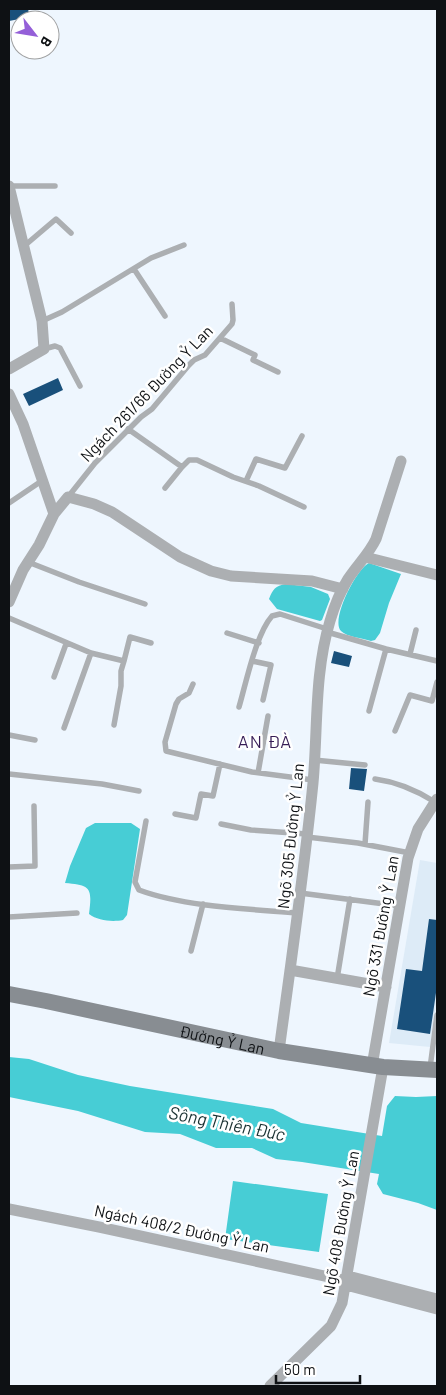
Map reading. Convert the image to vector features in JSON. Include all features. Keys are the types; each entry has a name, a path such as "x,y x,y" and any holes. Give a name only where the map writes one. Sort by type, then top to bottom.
{"main road":[{"name":"Đường Ỷ Lan","path":"9,994 278,1051 377,1066 433,1070"}],"street":[{"path":"9,186 42,322 44,349 9,369"},
{"path":"9,394 23,424 54,514"},
{"name":"Ngõ 305 Đường Ỷ Lan","path":"278,1051 307,836 313,780 318,684 327,631 334,608 343,590 376,539 401,461"},
{"path":"9,602 54,514 68,497 94,504 112,512 180,557 211,571 231,576 312,581 343,590"},
{"path":"365,557 437,575"},
{"name":"Ngõ 331 Đường Ỷ Lan","path":"377,1066 386,987 410,853 418,829 436,800"},
{"path":"290,970 386,987"},
{"name":"Ngõ 408 Đường Ỷ Lan","path":"270,1386 331,1326 339,1312 347,1281 376,1110 377,1066"},
{"name":"Ngách 408/2 Đường Ỷ Lan","path":"9,1209 347,1281"},
{"path":"347,1281 437,1299"},
{"path":"347,1281 437,1309"}],"lane":[{"path":"9,186 56,186"},
{"path":"23,247 56,219 71,233"},
{"path":"42,322 62,312 151,258 184,245"},
{"path":"134,268 165,316"},
{"name":"Ngách 261/66 Đường Ỷ Lan","path":"68,497 95,463 128,429 152,409 189,365 194,360 205,355 232,324 232,304"},
{"path":"220,338 255,355 253,360 278,372"},
{"path":"44,349 56,346 60,348 80,386"},
{"path":"128,429 182,467"},
{"path":"246,481 256,459 285,468 302,436"},
{"path":"165,488 189,460 197,460 304,507"},
{"path":"9,503 42,480"},
{"path":"28,562 79,582 145,604"},
{"path":"239,707 259,642 268,620 276,614 386,649 437,660"},
{"path":"9,618 66,644 91,653 124,661"},
{"path":"410,654 416,630"},
{"path":"227,633 259,642"},
{"path":"114,725 121,686 121,671 130,637 151,643"},
{"path":"54,677 66,644"},
{"path":"369,711 386,649"},
{"path":"64,728 91,653"},
{"path":"252,661 271,665 263,700"},
{"path":"395,732 410,695 432,701 437,682"},
{"path":"193,684 189,693 179,699 176,704 164,747 166,751 258,773 313,780"},
{"path":"258,773 268,716"},
{"path":"9,735 34,740"},
{"path":"314,760 365,765"},
{"path":"176,814 196,818 201,794 213,796 220,764"},
{"path":"9,774 102,784 139,791"},
{"path":"375,779 386,780 408,787 436,800"},
{"path":"365,844 368,802"},
{"path":"9,867 36,866 34,806"},
{"path":"146,821 135,882 139,890 203,904 298,913"},
{"path":"221,824 251,830 365,844 410,853"},
{"path":"300,892 400,906"},
{"path":"337,979 350,899"},
{"path":"191,951 203,904"},
{"path":"9,917 77,913"},
{"path":"433,1070 437,1015"}],"shaded area":[{"path":"420,860 437,863 437,997 430,1047 389,1043"}],"water":[{"path":"369,563 401,574 389,603 380,633 375,640 371,641 347,635 341,631 339,625 339,616 346,595 358,574"},
{"path":"286,584 311,587 328,594 330,599 322,620 277,609 269,599 275,588"},
{"path":"95,823 131,823 140,829 127,915 123,920 106,920 89,914 90,894 88,890 81,885 65,883 86,828"},
{"name":"Sông Thiên Đức","path":"9,1057 29,1059 78,1075 130,1086 273,1109 301,1123 382,1136 387,1106 395,1096 437,1096 437,1210 383,1194 377,1184 379,1174 276,1159 252,1148 216,1148 180,1134 145,1132 78,1111 9,1097"},
{"path":"233,1181 328,1194 319,1252 225,1239"}],"building":[{"path":"9,9 28,9 10,10 9,21"},
{"path":"58,378 63,390 29,406 23,394"},
{"path":"334,651 352,656 349,667 331,663"},
{"path":"351,768 367,769 364,791 349,789"},
{"path":"429,919 437,920 437,986 430,1034 397,1029 406,969 422,971"}],"district":[{"name":"AN ĐÀ","path":"265,741"}]}
